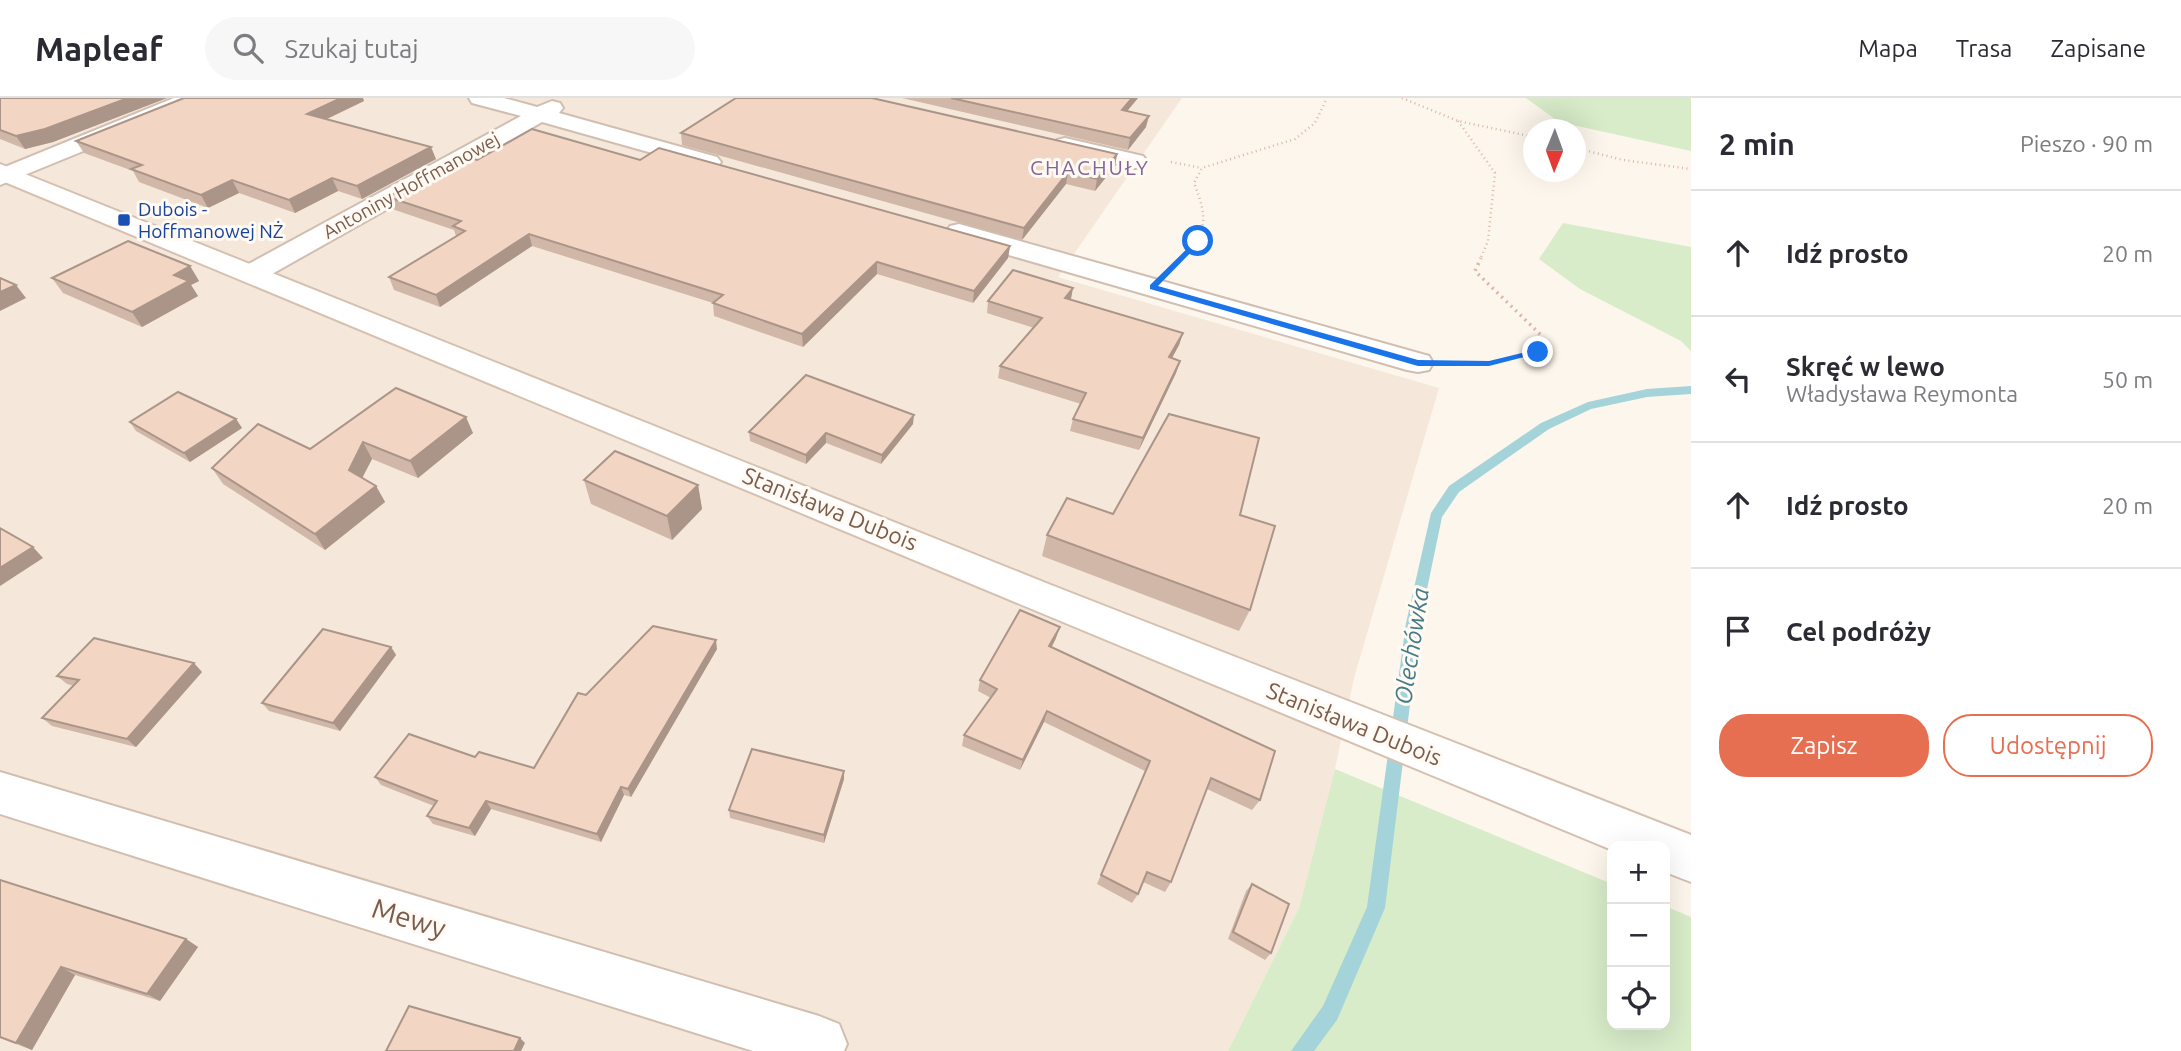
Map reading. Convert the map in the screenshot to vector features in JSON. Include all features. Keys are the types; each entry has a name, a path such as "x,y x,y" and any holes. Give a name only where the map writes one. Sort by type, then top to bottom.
{"street":[{"path":"3,175 193,98"},
{"path":"480,98 731,168"},
{"name":"Antoniny Hoffmanowej","path":"253,273 569,98"},
{"path":"1044,140 1135,161"},
{"name":"Stanisława Dubois","path":"3,175 253,273 1344,721 1647,841"},
{"path":"930,224 1418,363"},
{"name":"Mewy","path":"0,793 819,1044"},
{"path":"1670,850 1691,859"}],"path":[{"path":"1153,287 1198,241 1206,221 1194,183 1202,168 1267,150 1291,140 1314,126 1327,98"},
{"path":"1402,98 1458,121 1523,135"},
{"path":"1409,98 1414,102"},
{"path":"1418,363 1489,363 1538,352 1543,337 1475,271 1488,241 1495,173 1458,121"},
{"path":"1586,151 1623,160 1691,169"}],"shaded area":[{"path":"0,98 1182,98 1058,277 1439,388 1354,678 1335,769 1299,908 1228,1051 0,1051"}],"green space":[{"path":"1526,98 1691,98 1691,151 1586,128 1586,119 1555,119"},
{"path":"1563,223 1691,247 1691,351 1681,341 1580,289 1539,259"},
{"path":"1335,769 1607,882 1607,1030 1670,1030 1670,908 1691,917 1691,1051 1228,1051 1299,908"}],"building":[{"path":"0,98 128,98 45,129 16,136 0,130"},
{"path":"184,98 341,98 307,114 431,147 357,186 332,178 289,200 232,180 201,195 131,169 142,165 76,141"},
{"path":"736,98 872,98 1117,154 1097,179 1068,172 1024,228 681,133"},
{"path":"951,98 1132,98 1122,110 1149,116 1130,138"},
{"path":"532,129 640,160 659,148 1010,246 974,291 877,262 802,334 713,303 723,295 529,234 436,295 389,277 465,231 453,226 461,221 388,197 463,156 477,160"},
{"path":"128,241 190,266 174,275 189,281 132,312 52,278"},
{"path":"1013,270 1073,288 1065,298 1183,333 1169,357 1180,361 1143,438 1073,419 1086,393 1000,366 1042,318 988,301"},
{"path":"0,278 16,285 0,292"},
{"path":"806,375 914,415 882,455 826,433 806,455 749,432"},
{"path":"396,388 466,417 410,461 363,442 349,470 376,486 315,534 212,468 258,424 310,449"},
{"path":"178,392 236,419 184,453 130,422"},
{"path":"1169,414 1259,438 1240,515 1275,526 1250,610 1047,535 1067,498 1113,514"},
{"path":"615,451 698,485 667,516 584,480"},
{"path":"0,528 33,547 0,568"},
{"path":"1020,610 1060,627 1049,646 1275,751 1260,800 1211,778 1171,882 1147,872 1138,894 1101,875 1150,761 1047,711 1023,760 964,735 997,689 980,680"},
{"path":"653,626 716,640 628,789 621,787 597,834 486,801 469,828 427,816 437,801 375,777 409,734 475,757 479,752 534,768 578,693 586,695"},
{"path":"323,629 391,647 333,723 262,703"},
{"path":"94,638 194,663 127,739 42,718 79,680 57,676"},
{"path":"752,749 844,771 824,835 729,810"},
{"path":"0,880 186,939 147,994 61,967 16,1043 0,1037"},
{"path":"1252,884 1289,904 1271,953 1233,932"},
{"path":"409,1006 520,1038 514,1051 386,1051"}],"waterway":[{"name":"Olechówka","path":"1301,1051 1330,1013 1376,908 1413,623 1436,516 1454,489 1545,426 1588,406 1647,393 1691,390"}],"place":[{"name":"Dubois - Hoffmanowej NŻ","path":"124,220"}],"district":[{"name":"CHACHUŁY","path":"1090,168"}],"route":[{"path":"1198,241 1153,287 1418,363 1489,363 1538,352"}]}
